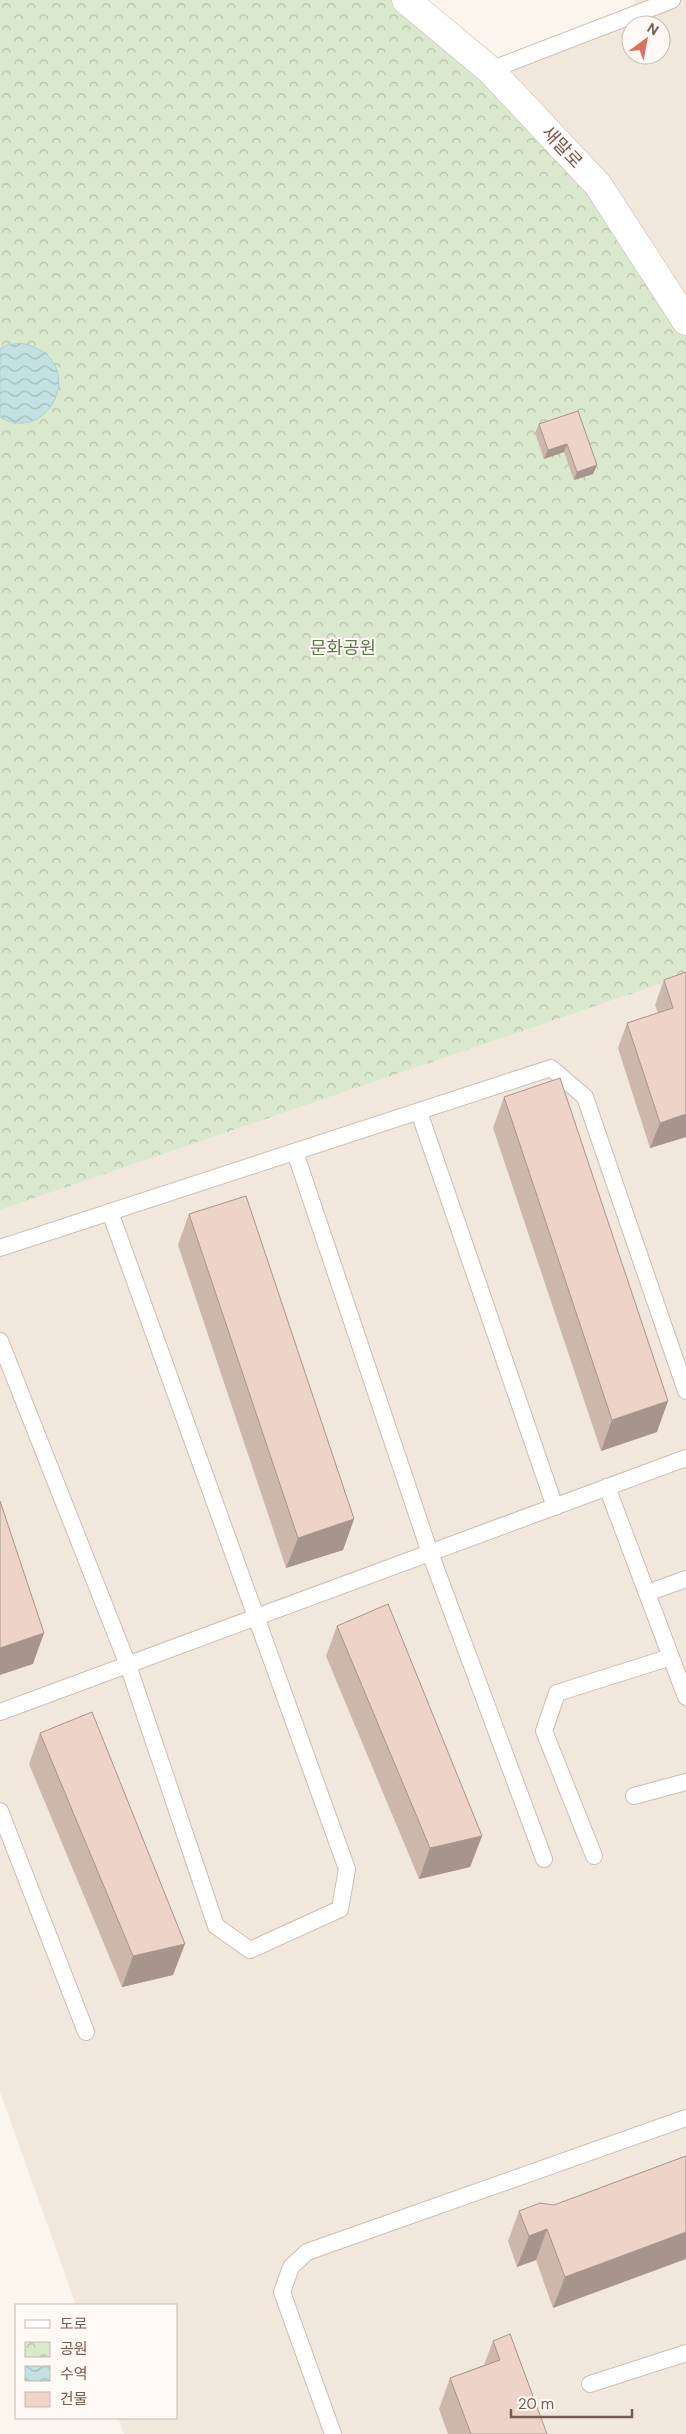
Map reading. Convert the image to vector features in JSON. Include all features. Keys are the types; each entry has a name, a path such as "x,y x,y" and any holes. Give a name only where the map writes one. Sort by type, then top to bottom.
{"street":[{"name":"새말로","path":"406,0 490,70 598,185 686,321"}],"lane":[{"path":"490,70 672,0"},
{"path":"0,1248 551,1068 585,1097 686,1391"},
{"path":"419,1112 555,1507"},
{"path":"296,1152 430,1553 544,1859"},
{"path":"0,1341 128,1665 216,1926 250,1950 340,1909 347,1869 110,1212"},
{"path":"0,1712 686,1458"},
{"path":"607,1487 686,1697"},
{"path":"647,1594 686,1579"},
{"path":"594,1856 544,1731 556,1694 671,1657"},
{"path":"634,1796 686,1782"},
{"path":"0,1811 86,2032"},
{"path":"333,2434 282,2292 291,2267 307,2252 686,2118"},
{"path":"590,2384 686,2353"}],"shaded area":[{"path":"635,0 686,0 686,321 490,70 621,20 621,65 671,65 671,15 629,15"},
{"path":"686,975 686,2434 124,2434 118,2419 178,2419 178,2304 76,2304 0,2092 0,1210"}],"green space":[{"name":"문화공원","path":"0,0 406,0 598,185 686,321 686,975 0,1210"}],"water":[{"path":"21,343 43,352 55,365 59,381 56,397 47,411 34,420 18,423 0,417 0,349 7,345"}],"building":[{"path":"578,411 597,465 577,472 567,444 548,450 539,424"},
{"path":"686,972 686,1114 660,1123 627,1023 673,1008 664,980"},
{"path":"560,1078 668,1401 612,1420 504,1097"},
{"path":"246,1196 354,1519 298,1538 189,1214"},
{"path":"0,1501 44,1633 0,1648"},
{"path":"388,1604 482,1836 430,1848 337,1626"},
{"path":"92,1712 185,1944 133,1956 40,1733"},
{"path":"686,2156 686,2232 565,2277 547,2229 529,2236 519,2211 540,2203 554,2205"},
{"path":"510,2334 547,2434 471,2434 450,2378 500,2360 493,2341"}]}
